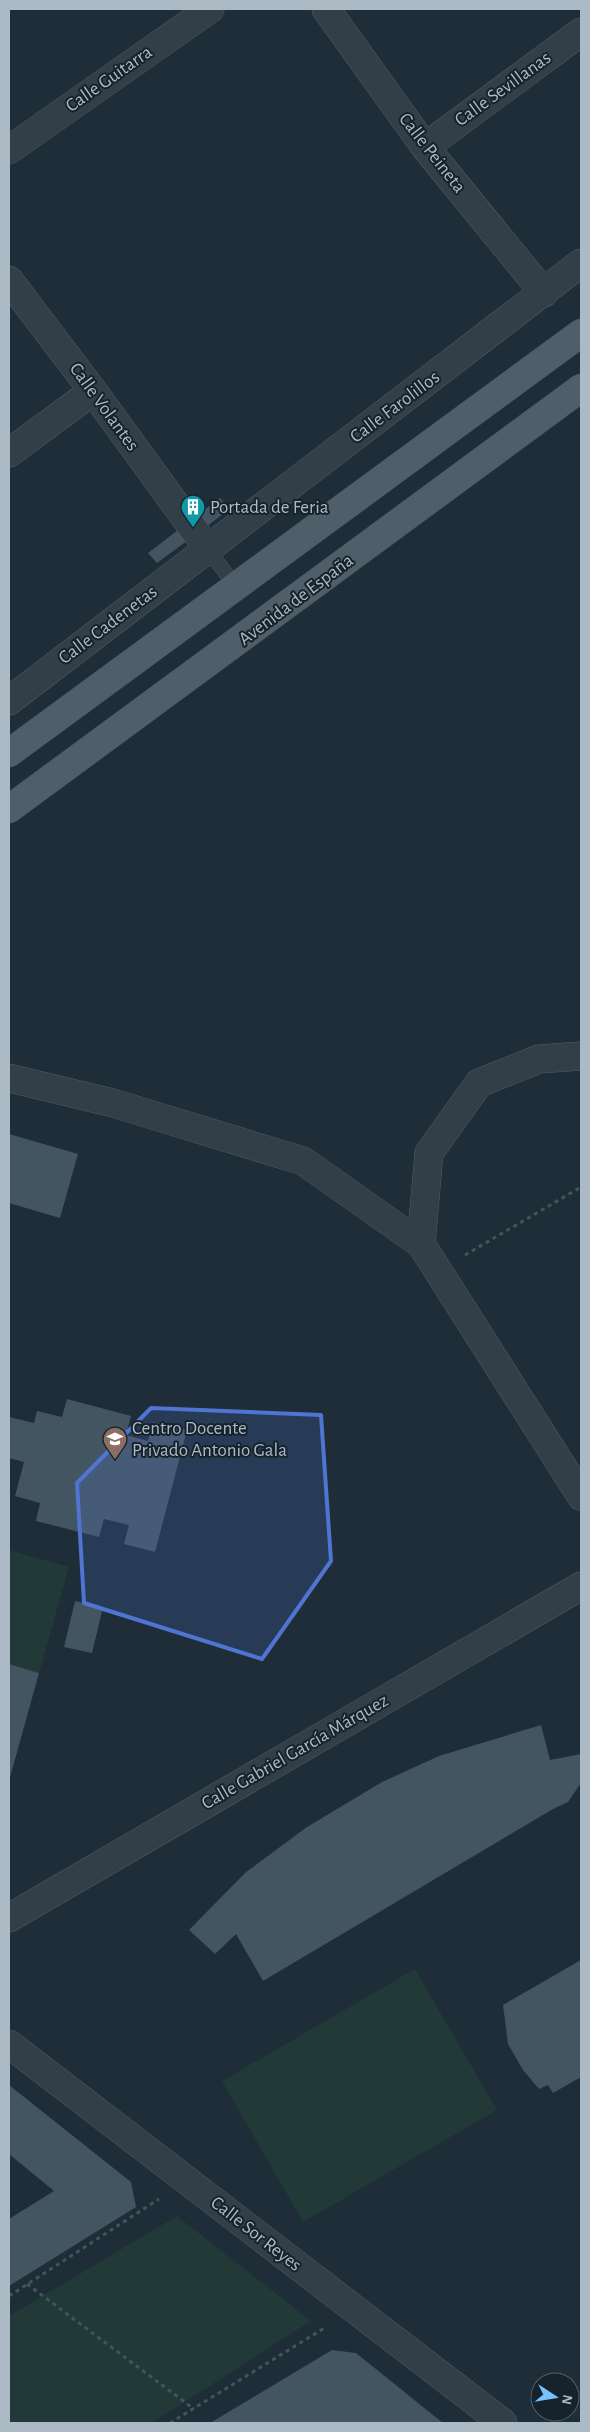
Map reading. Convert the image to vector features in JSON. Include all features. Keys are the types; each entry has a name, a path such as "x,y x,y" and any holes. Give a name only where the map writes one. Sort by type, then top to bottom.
{"main road":[{"path":"9,753 581,333"},
{"name":"Avenida de España","path":"9,810 581,388"}],"street":[{"name":"Calle Guitarra","path":"9,150 210,9"},
{"name":"Calle Peineta","path":"326,9 425,147 544,293"},
{"name":"Calle Sevillanas","path":"425,147 581,32"},
{"name":"Calle Farolillos","path":"202,542 544,293 581,263"},
{"name":"Calle Volantes","path":"9,280 93,391 202,542"},
{"path":"9,453 93,391"},
{"name":"Calle Cadenetas","path":"9,701 202,542"},
{"path":"421,1244 429,1153 479,1083 539,1059 581,1056"},
{"path":"9,1078 112,1103 303,1161 421,1244 581,1496"},
{"name":"Calle Gabriel García Márquez","path":"9,1918 581,1586"},
{"name":"Calle Sor Reyes","path":"9,2044 503,2423"}],"lane":[{"path":"202,542 236,586"}],"path":[{"path":"438,1271 581,1187"},
{"path":"9,2296 187,2181"},
{"path":"28,2284 194,2409"},
{"path":"170,2423 354,2310"}],"highlighted area":[{"path":"151,1408 321,1415 331,1561 262,1659 84,1603 77,1483"}],"green space":[{"path":"9,1550 69,1567 39,1673 9,1664"},
{"path":"415,1969 497,2110 303,2222 222,2081"},
{"path":"177,2216 311,2321 152,2423 9,2423 9,2316"}],"building":[{"name":"Portada de Feria","path":"220,498 230,509 157,563 148,553"},
{"path":"9,1134 78,1154 60,1218 9,1203"},
{"path":"67,1399 131,1416 126,1435 148,1441 153,1422 187,1430 155,1552 124,1544 129,1525 104,1519 99,1537 36,1521 40,1503 15,1496 24,1462 9,1458 9,1417 34,1423 37,1411 62,1417"},
{"path":"75,1601 103,1607 92,1653 64,1647"},
{"path":"9,1664 39,1673 9,1781"},
{"path":"541,1725 550,1760 581,1754 581,1783 568,1802 553,1809 263,1981 236,1934 215,1954 189,1930 245,1873 307,1827 382,1782 439,1756"},
{"path":"581,1960 581,2077 553,2093 548,2085 539,2089 523,2070 508,2044 503,2005"},
{"path":"9,2085 131,2182 136,2207 9,2286 9,2219 54,2191 9,2154"},
{"path":"332,2350 356,2353 443,2423 210,2423"}],"place":[{"name":"Portada de Feria","path":"193,528"},
{"name":"Centro Docente Privado Antonio Gala","path":"115,1460"}]}
